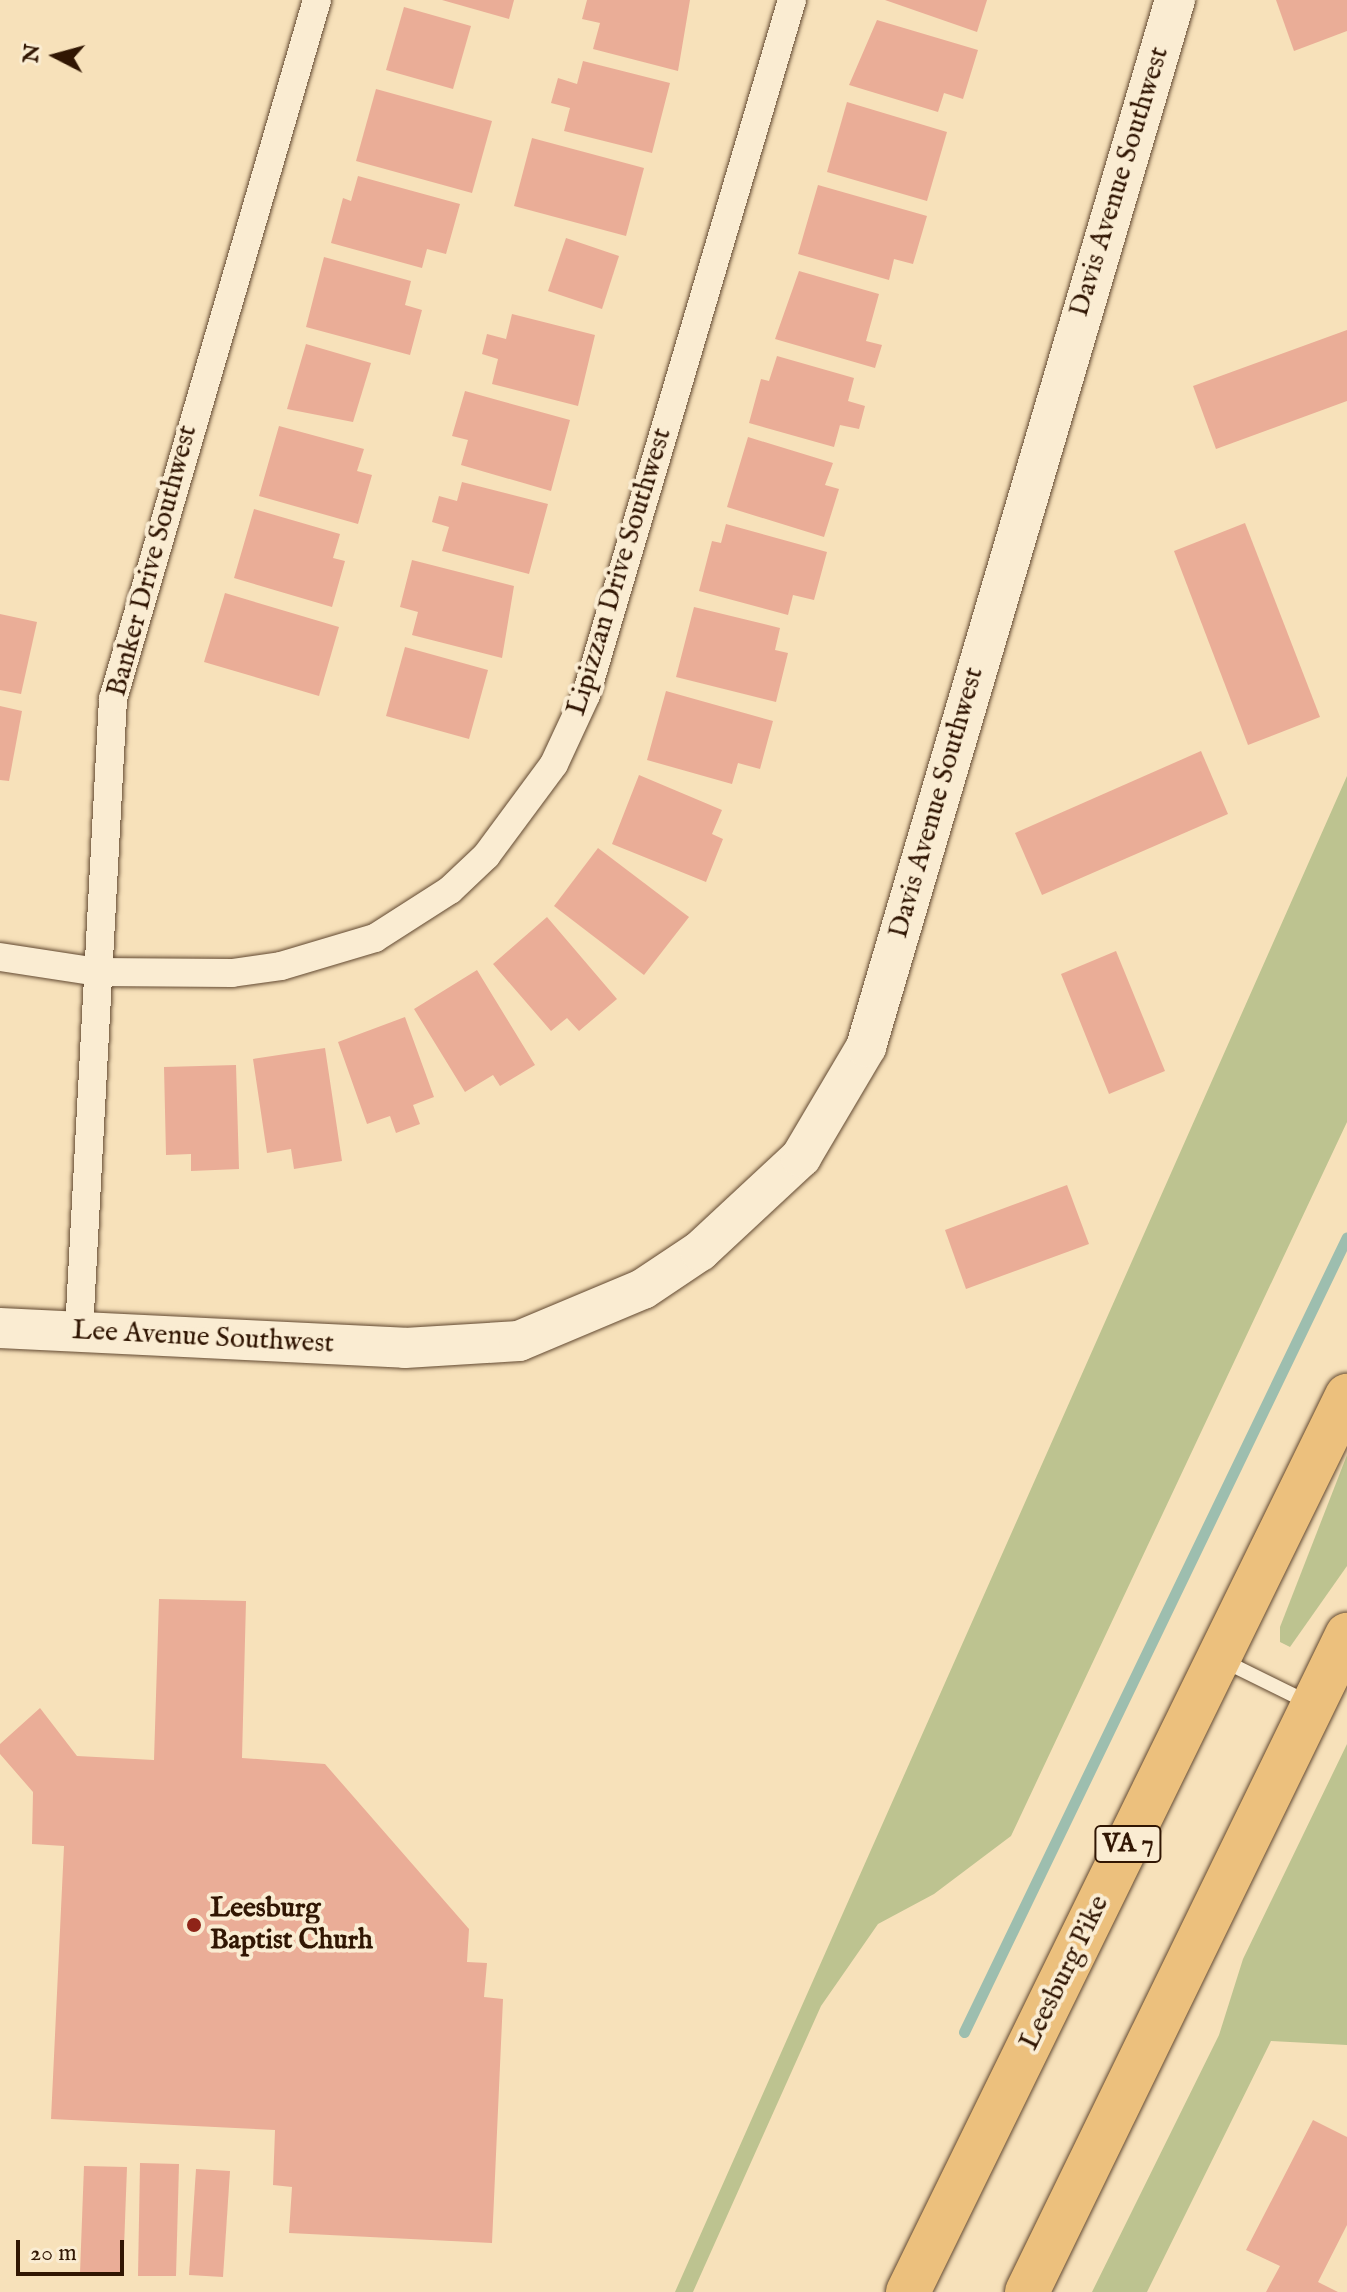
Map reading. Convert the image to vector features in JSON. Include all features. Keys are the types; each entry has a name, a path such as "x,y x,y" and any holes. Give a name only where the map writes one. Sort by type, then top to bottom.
{"highway":[{"name":"Leesburg Pike","path":"908,2292 1347,1396"},
{"path":"1027,2292 1347,1635"}],"street":[{"name":"Banker Drive Southwest","path":"79,1331 113,699 124,645 317,0"},
{"name":"Lipizzan Drive Southwest","path":"0,957 98,972 232,973 375,938 450,890 554,764 586,695 792,0"},
{"name":"Davis Avenue Southwest","path":"405,1348 519,1341 643,1289 761,1201 835,1106 866,1047 1175,0"},
{"name":"Lee Avenue Southwest","path":"0,1328 405,1348"}],"lane":[{"path":"1219,1658 1313,1705"}],"green space":[{"path":"1347,776 1347,1122 1011,1836 934,1894 878,1924 821,2006 693,2292 675,2292"},
{"path":"1347,1455 1347,1566 1290,1647 1280,1642 1280,1627"},
{"path":"1347,1744 1347,2045 1271,2041 1147,2292 1092,2292 1219,2035 1243,1959"}],"building":[{"path":"442,0 514,0 509,19"},
{"path":"587,0 690,0 678,71 593,49 600,23 582,19"},
{"path":"885,0 987,0 977,32"},
{"path":"1276,0 1347,0 1347,31 1294,51"},
{"path":"404,7 471,26 453,89 386,70"},
{"path":"877,20 978,50 963,99 944,93 938,112 849,85"},
{"path":"583,61 670,83 652,153 564,131 570,108 551,103 558,78 577,84"},
{"path":"376,89 492,121 472,193 356,161"},
{"path":"847,102 947,132 927,201 827,172"},
{"path":"532,138 644,168 626,236 514,206"},
{"path":"358,176 460,204 446,254 427,249 422,268 331,243 343,198 351,201"},
{"path":"818,185 927,216 913,264 894,259 889,280 798,254"},
{"path":"566,238 619,256 602,309 548,291"},
{"path":"324,257 411,281 405,305 422,310 410,355 306,327"},
{"path":"799,271 879,294 866,341 882,345 875,368 775,339"},
{"path":"512,314 595,335 578,406 492,384 498,359 482,354 487,334 506,339"},
{"path":"1347,330 1347,401 1216,449 1193,386"},
{"path":"306,344 371,363 353,422 287,409"},
{"path":"777,356 854,378 848,401 865,406 859,429 840,425 834,447 749,423 761,379 769,381"},
{"path":"465,391 570,420 551,491 461,465 468,440 452,436"},
{"path":"279,426 364,449 357,471 372,475 358,524 259,496"},
{"path":"748,437 833,463 825,485 839,489 824,537 727,507"},
{"path":"462,482 548,504 529,574 442,551 449,527 432,522 439,496 457,501"},
{"path":"254,509 340,534 333,558 345,561 332,607 234,578"},
{"path":"1245,523 1320,717 1248,745 1174,551"},
{"path":"726,524 827,552 814,600 793,595 788,615 699,591 712,541 721,543"},
{"path":"412,560 514,586 502,658 412,635 418,612 400,607"},
{"path":"225,593 339,627 319,696 204,662"},
{"path":"694,607 780,628 775,650 788,653 776,702 676,677"},
{"path":"0,614 37,622 21,694 0,690"},
{"path":"405,647 488,670 469,739 386,716"},
{"path":"666,691 773,721 760,769 738,763 732,784 647,760"},
{"path":"0,706 22,711 9,781 0,780"},
{"path":"1201,751 1228,814 1042,895 1015,833"},
{"path":"639,775 722,810 712,834 723,839 706,882 612,844"},
{"path":"598,848 689,917 644,975 554,906"},
{"path":"547,917 617,999 579,1031 567,1018 551,1031 493,964"},
{"path":"1116,951 1165,1071 1109,1094 1061,974"},
{"path":"477,970 535,1065 500,1086 493,1075 465,1092 414,1009"},
{"path":"405,1017 434,1097 413,1105 420,1124 396,1133 390,1116 367,1124 338,1042"},
{"path":"325,1048 342,1161 294,1169 291,1149 267,1153 253,1059"},
{"path":"236,1065 239,1169 191,1171 191,1154 166,1155 164,1067"},
{"path":"1067,1185 1089,1244 966,1289 945,1230"},
{"path":"159,1599 246,1601 242,1758 325,1764 469,1929 467,1962 487,1963 484,1997 503,1999 492,2243 289,2233 292,2187 273,2185 275,2130 51,2119 64,1846 32,1844 33,1792 0,1754 0,1744 40,1708 77,1756 154,1760"},
{"path":"1313,2120 1347,2137 1347,2225 1318,2282 1338,2292 1266,2292 1280,2266 1246,2250"},
{"path":"140,2163 179,2164 176,2276 138,2276"},
{"path":"84,2166 127,2167 123,2274 80,2273"},
{"path":"196,2169 230,2171 223,2277 189,2275"}],"waterway":[{"path":"964,2032 1347,1237"}],"place":[{"name":"Leesburg Baptist Churh","path":"194,1925"}]}
